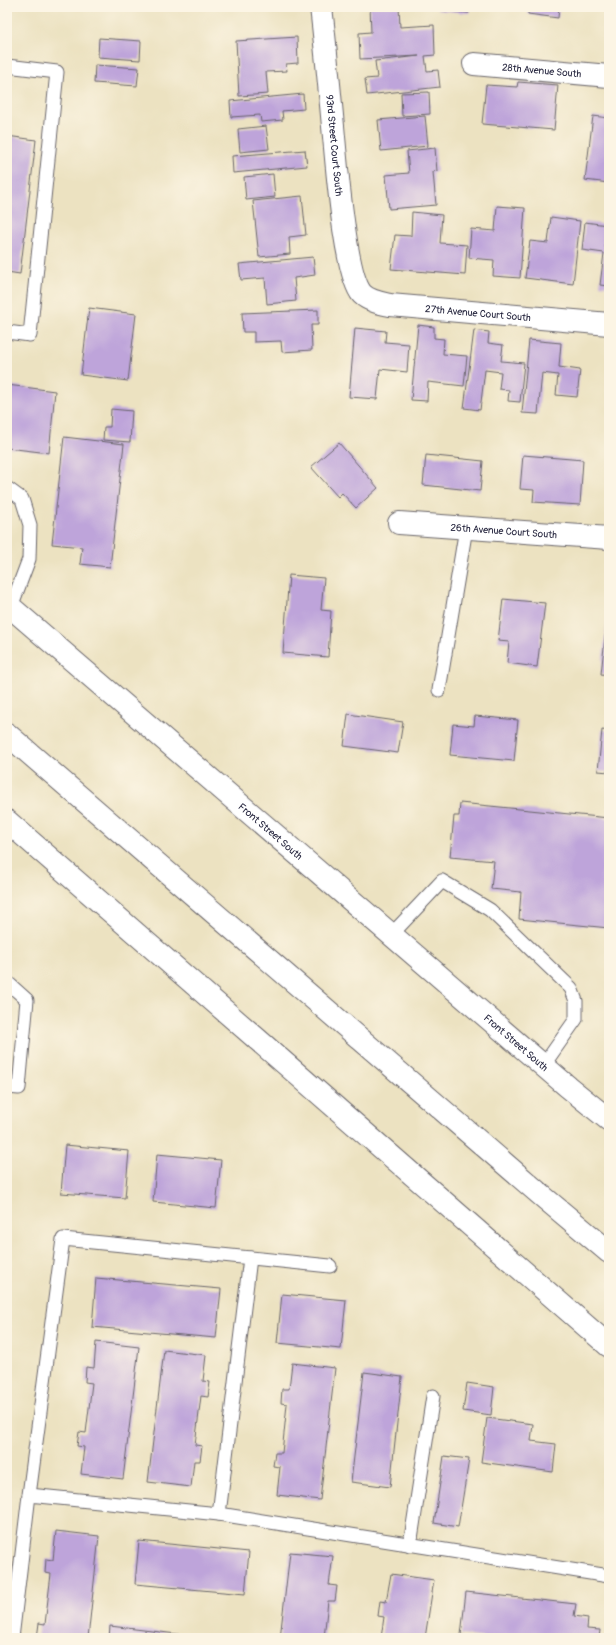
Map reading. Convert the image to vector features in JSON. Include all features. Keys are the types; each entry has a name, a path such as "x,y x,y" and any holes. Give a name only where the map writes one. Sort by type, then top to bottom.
{"main road":[{"name":"93rd Street Court South","path":"321,7 340,197 349,256 356,283"},
{"name":"28th Avenue South","path":"474,64 609,76"},
{"name":"27th Avenue Court South","path":"356,283 362,294 370,300 390,305 609,324"},
{"name":"26th Avenue Court South","path":"399,523 609,538"},
{"name":"Front Street South","path":"9,606 543,1066 609,1120"},
{"path":"7,734 529,1185 609,1252"},
{"path":"7,821 609,1346"}],"lane":[{"path":"7,66 57,72 30,335 7,332"},
{"path":"7,488 22,499 30,525 29,559 9,606"},
{"path":"439,690 466,528"},
{"path":"391,935 442,882 490,910 571,988 576,1001 576,1019 543,1066"},
{"path":"7,982 27,1000 19,1088 7,1086"},
{"path":"12,1638 62,1239 330,1266"},
{"path":"219,1514 250,1258"},
{"path":"410,1545 433,1396"},
{"path":"29,1495 219,1514 609,1576"}],"building":[{"path":"370,7 399,7 400,27 434,25 435,55 425,56 427,71 438,70 440,87 367,95 365,79 377,78 375,61 419,56 360,59 359,33 371,32"},
{"path":"438,7 490,7 489,10 470,8 469,13 437,10"},
{"path":"504,7 559,7 558,18 528,14 528,11"},
{"path":"609,7 609,27 606,26"},
{"path":"297,37 298,63 286,64 287,71 266,72 268,94 239,96 236,41"},
{"path":"99,38 141,41 140,60 98,57"},
{"path":"95,65 139,68 137,86 94,83"},
{"path":"518,82 558,85 554,130 482,124 486,85 517,87"},
{"path":"429,92 430,114 402,116 401,93"},
{"path":"303,94 304,109 282,111 283,120 261,122 260,115 231,117 230,101"},
{"path":"425,116 428,146 381,151 378,120"},
{"path":"593,116 609,118 609,183 585,180"},
{"path":"266,126 269,149 240,152 238,129"},
{"path":"7,136 36,140 20,274 7,272"},
{"path":"435,148 437,171 433,172 436,205 389,209 386,175 409,173 407,151"},
{"path":"305,150 307,166 233,173 232,156"},
{"path":"273,174 275,197 246,200 244,177"},
{"path":"302,196 306,235 289,237 290,254 259,257 253,201"},
{"path":"497,206 525,208 520,278 493,276 494,260 469,258 471,229 495,231"},
{"path":"412,212 442,215 440,243 467,245 465,275 391,269 395,235 411,236"},
{"path":"551,217 580,221 573,284 525,278 530,241 548,243"},
{"path":"585,222 607,225 605,247 609,247 609,286 600,285 604,253 582,250"},
{"path":"313,257 315,275 294,278 296,301 267,304 265,278 241,280 239,264"},
{"path":"89,308 136,314 128,381 81,375"},
{"path":"318,310 318,325 311,325 312,350 282,352 281,341 254,342 254,332 243,332 242,313"},
{"path":"418,325 434,327 434,338 444,339 443,354 467,356 464,386 428,382 427,401 411,400"},
{"path":"355,328 386,331 385,342 409,344 407,372 380,369 377,399 349,397"},
{"path":"474,330 489,332 488,343 503,345 501,361 524,363 520,402 508,401 509,390 499,389 501,372 485,370 480,410 464,408"},
{"path":"529,340 561,343 559,367 580,370 577,397 556,395 558,375 542,373 538,414 522,413"},
{"path":"7,385 55,391 49,453 7,448"},
{"path":"111,409 132,411 130,442 103,440 104,427 110,427"},
{"path":"64,437 124,444 110,567 80,564 82,547 52,544"},
{"path":"339,443 378,488 356,508 342,493 338,497 311,467"},
{"path":"426,455 483,461 480,491 423,485"},
{"path":"523,455 583,460 580,505 533,502 534,490 520,489"},
{"path":"289,575 324,578 321,610 331,611 328,657 283,653"},
{"path":"503,599 545,603 537,667 507,663 509,642 498,641"},
{"path":"608,611 609,612 609,675 601,674"},
{"path":"348,714 403,722 398,753 344,746"},
{"path":"475,716 518,720 514,761 450,755 453,724 474,726"},
{"path":"602,730 609,731 609,772 598,771"},
{"path":"460,803 609,818 609,928 519,919 521,892 491,889 494,861 450,857 454,816 459,816"},
{"path":"65,1145 129,1151 125,1198 61,1193"},
{"path":"157,1154 221,1160 216,1208 153,1202"},
{"path":"96,1278 221,1289 216,1338 92,1327"},
{"path":"282,1294 346,1300 341,1349 277,1343"},
{"path":"96,1342 139,1347 123,1479 81,1474 84,1447 77,1446 79,1432 86,1433 92,1383 85,1382 86,1367 94,1368"},
{"path":"164,1350 206,1355 203,1381 210,1382 208,1397 201,1396 195,1445 202,1446 200,1461 194,1461 191,1487 148,1482"},
{"path":"292,1363 335,1368 320,1500 277,1495 280,1467 273,1466 275,1453 282,1453 287,1404 281,1403 282,1389 289,1389"},
{"path":"364,1372 402,1377 390,1487 351,1482"},
{"path":"467,1383 494,1387 491,1415 463,1411"},
{"path":"487,1418 533,1424 531,1441 556,1444 553,1472 481,1462"},
{"path":"444,1456 469,1459 458,1527 434,1523"},
{"path":"56,1531 99,1536 88,1638 37,1638 39,1623 45,1624 51,1574 45,1573 46,1559 53,1560"},
{"path":"139,1541 249,1552 245,1594 135,1584"},
{"path":"290,1552 333,1556 329,1585 337,1586 335,1601 328,1601 324,1638 280,1638"},
{"path":"391,1574 434,1580 425,1638 381,1638 384,1617 378,1616 380,1601 386,1602"},
{"path":"466,1592 576,1604 574,1616 588,1618 587,1629 600,1630 599,1638 486,1638 461,1635"},
{"path":"110,1626 202,1637 202,1638 109,1638"}]}
